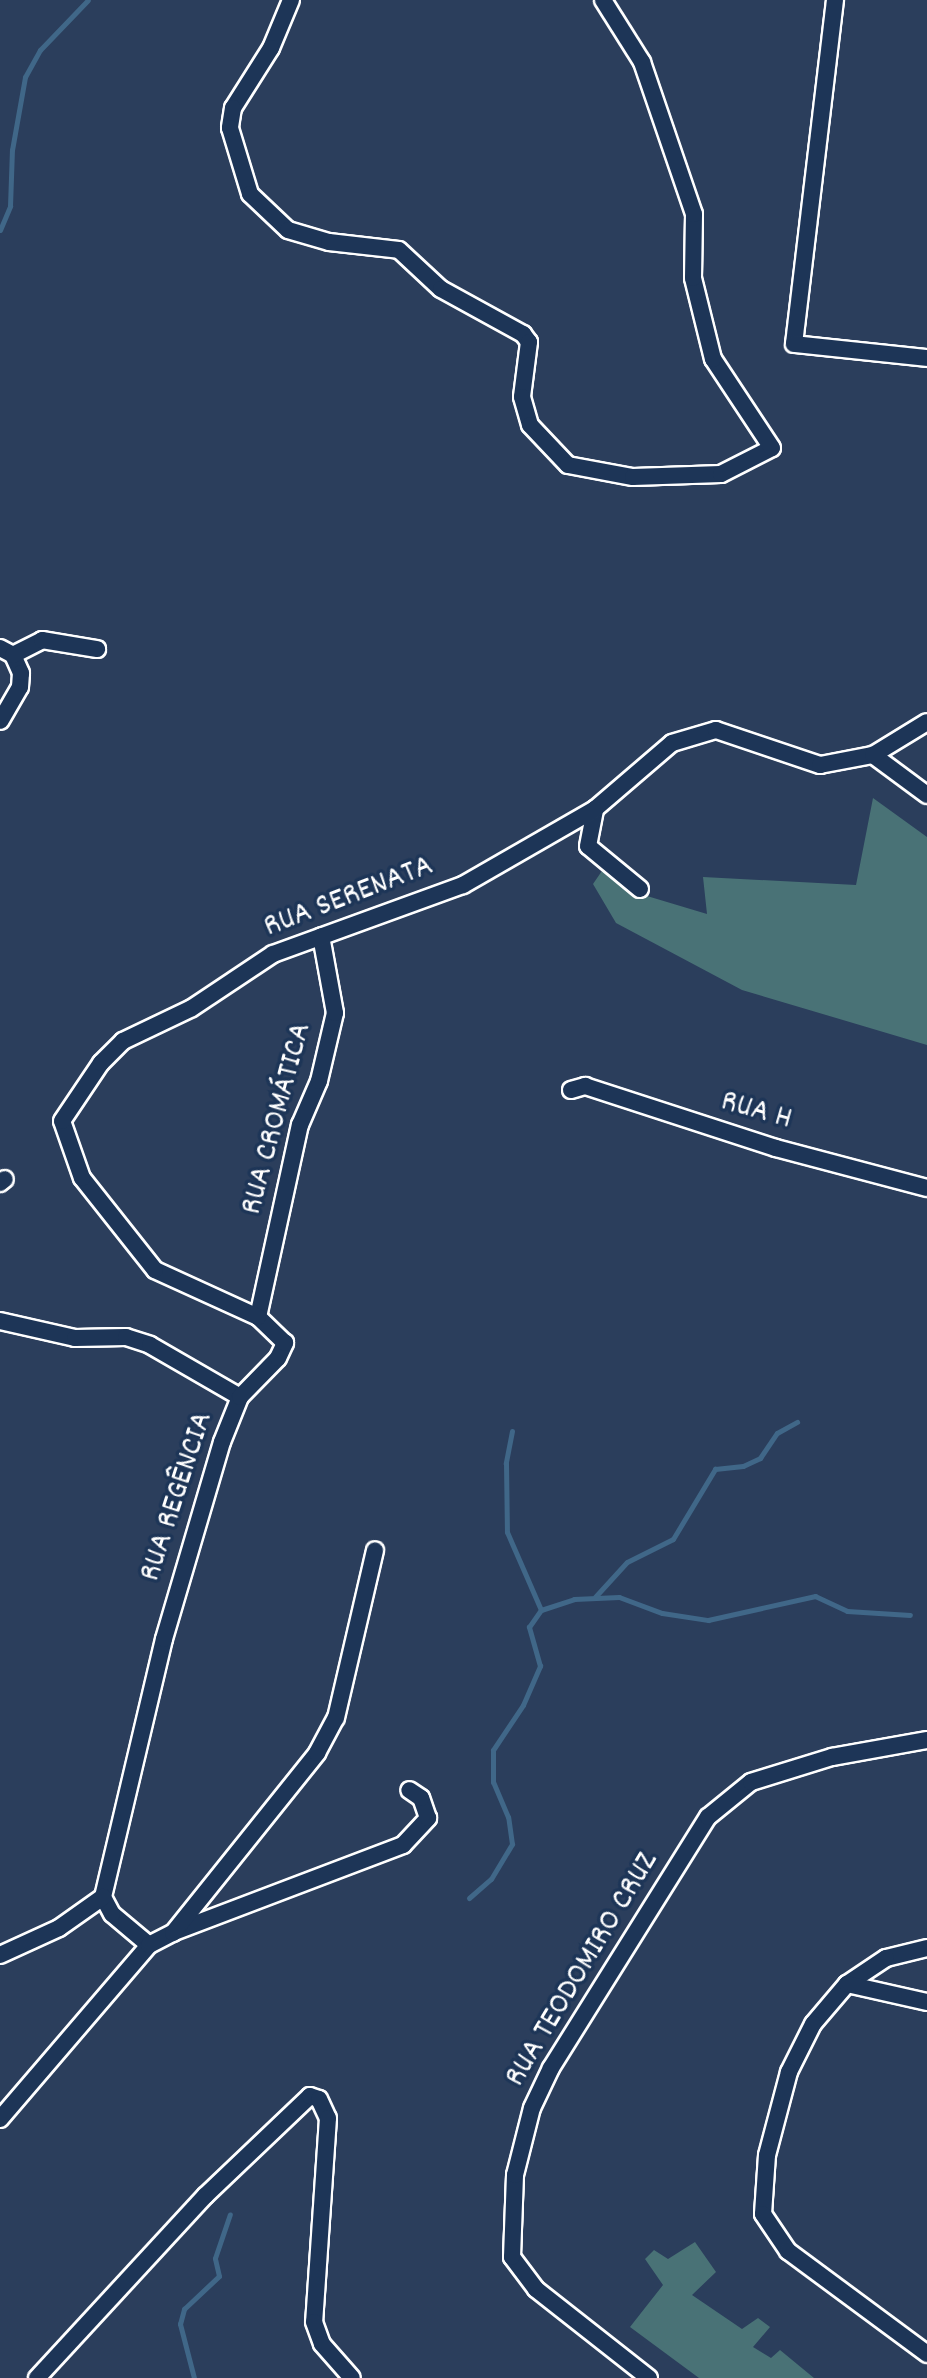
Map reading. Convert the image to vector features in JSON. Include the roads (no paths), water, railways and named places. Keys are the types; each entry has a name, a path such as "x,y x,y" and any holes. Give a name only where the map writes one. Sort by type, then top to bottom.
{"street":[{"path":"291,0 271,48 240,90 230,128 250,194 273,217 311,238 399,250 441,289 523,334 529,342 522,397 530,425 568,465 673,479 721,474 772,448 713,359 693,278 694,214 642,62 603,0"},
{"path":"835,0 794,344 927,358"},
{"path":"0,721 20,687 6,651 42,640 97,649"},
{"path":"927,722 873,755 927,795"},
{"name":"RUA SERENATA","path":"123,1041 192,1008 273,954 463,885 595,809 672,743 702,732 732,734 820,765 873,755"},
{"path":"595,809 588,846 640,889"},
{"name":"RUA CROMÁTICA","path":"258,1317 300,1125 319,1081 335,1013 321,936"},
{"name":"RUA REGÊNCIA","path":"103,1897 175,1597 240,1397 278,1358 285,1343 258,1317 155,1270 82,1178 62,1121 101,1063 123,1041"},
{"name":"RUA H","path":"571,1090 585,1086 761,1144 927,1188"},
{"path":"0,1321 75,1338 138,1341 240,1397"},
{"path":"173,1933 317,1753 336,1718 375,1550"},
{"name":"RUA TEODOMIRO CRUZ","path":"649,2378 536,2289 512,2257 515,2175 532,2108 551,2068 708,1817 751,1782 832,1757 927,1740"},
{"path":"0,2119 149,1945 403,1845 428,1818 421,1798 409,1790"},
{"path":"0,1955 59,1928 103,1897 112,1914 149,1945"},
{"path":"925,2350 788,2251 763,2214 767,2155 789,2072 813,2024 847,1984 886,1958 927,1948"},
{"path":"847,1984 927,2002"},
{"path":"37,2378 244,2156 310,2096 319,2099 328,2118 314,2322 322,2344 352,2378"}],"waterway":[{"path":"0,230 10,206 12,150 25,77 40,50 88,0"},
{"path":"595,1597 627,1562 673,1539 715,1469 743,1466 760,1458 777,1433 797,1422"},
{"path":"512,1431 506,1463 507,1532 541,1610"},
{"path":"469,1898 491,1879 512,1844 508,1817 493,1782 493,1750 523,1705 540,1666 529,1627 541,1610 574,1599 619,1597 662,1613 708,1620 815,1596 847,1611 910,1615"},
{"path":"194,2378 180,2324 184,2309 219,2276 215,2258 230,2214"}]}
